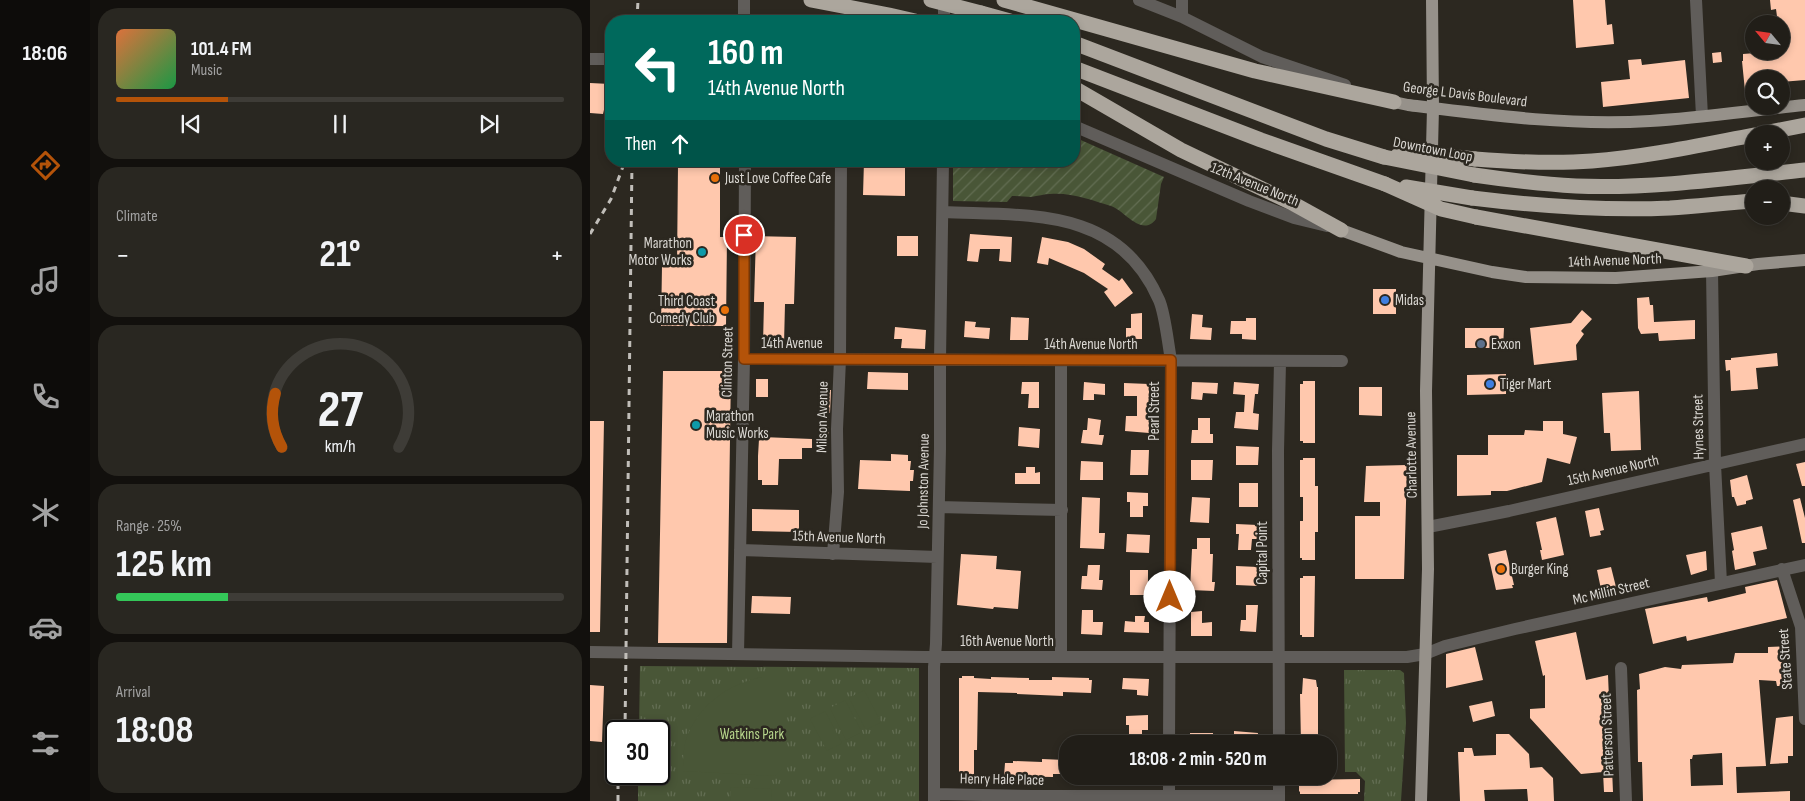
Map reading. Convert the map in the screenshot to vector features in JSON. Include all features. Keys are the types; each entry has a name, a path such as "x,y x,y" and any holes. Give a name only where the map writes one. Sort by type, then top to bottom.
{"highway":[{"path":"811,0 889,15"},
{"path":"931,0 988,15"},
{"path":"1004,0 1057,15"},
{"path":"1080,21 1256,71 1394,102"},
{"name":"Downtown Loop","path":"1080,46 1326,139 1384,157 1474,175 1523,182 1578,186 1683,182 1805,170"},
{"path":"1080,70 1260,140 1385,184 1441,209 1746,266"},
{"path":"1080,91 1181,150 1292,203 1341,230"},
{"path":"1790,128 1805,125"},
{"path":"1384,157 1418,153 1474,159 1549,163 1593,161 1745,137"},
{"path":"1775,173 1805,166"},
{"path":"1385,184 1472,198 1552,206 1670,208 1745,202"},
{"path":"1790,197 1805,196"},
{"path":"1790,204 1805,206"}],"main road":[{"name":"Charlotte Avenue","path":"1421,801 1428,527 1426,391 1433,108 1432,0"},
{"name":"George L Davis Boulevard","path":"1394,102 1554,121 1650,121 1805,105"},
{"name":"12th Avenue North","path":"1341,230 1400,252 1428,258"},
{"name":"14th Avenue North","path":"1428,258 1492,272 1526,277 1607,278 1712,271 1805,260"}],"street":[{"path":"744,0 744,15"},
{"path":"944,0 944,15"},
{"name":"George L Davis Boulevard","path":"1139,0 1182,17 1262,56 1394,102"},
{"path":"1182,0 1182,17"},
{"path":"1696,0 1702,116"},
{"path":"590,59 605,59"},
{"name":"12th Avenue North","path":"1080,129 1249,201 1294,218 1341,230"},
{"name":"Clinton Street","path":"738,654 744,359 745,167"},
{"name":"Milson Avenue","path":"833,554 838,492 840,167"},
{"name":"Jo Johnston Avenue","path":"934,797 934,667 939,507 944,167"},
{"name":"Pearl Street","path":"943,212 1049,218 1075,223 1109,239 1138,266 1160,301 1171,360 1169,735"},
{"name":"Hynes Street","path":"1712,271 1715,464 1721,582"},
{"name":"14th Avenue","path":"744,359 840,360"},
{"name":"14th Avenue North","path":"840,360 1342,361"},
{"path":"1060,657 1062,510 1061,360"},
{"name":"Capital Point","path":"1279,735 1278,451 1280,362"},
{"name":"15th Avenue North","path":"1428,527 1805,444"},
{"path":"939,507 1062,510"},
{"name":"15th Avenue North","path":"740,550 937,556"},
{"name":"Mc Millin Street","path":"1425,654 1445,646 1515,629 1721,582 1805,565"},
{"name":"State Street","path":"1782,570 1801,627 1805,718"},
{"name":"16th Avenue North","path":"590,652 1279,658 1407,657 1425,654"},
{"name":"Patterson Street","path":"1621,668 1626,801"},
{"path":"1169,785 1169,798"},
{"path":"1279,785 1279,799"},
{"name":"Henry Hale Place","path":"934,797 1032,796 1279,799"}],"green space":[{"path":"1080,140 1164,177 1161,184 1156,219 1151,224 1145,226 1133,221 1111,206 1065,194 1031,197 1012,196 1007,202 953,201 953,167 1080,167"},
{"name":"Watkins Park","path":"640,666 919,668 919,801 638,801 638,785 670,785 670,720 639,720"},
{"path":"1344,670 1400,670 1404,673 1406,723 1401,801 1364,801 1365,781 1356,772 1345,772"},
{"path":"762,677 782,677 782,769 775,776 683,771 686,740 691,728 706,707 715,698 737,685"},
{"path":"864,690 881,722 866,730 849,698"},
{"path":"845,700 862,732 846,740 830,708"},
{"path":"825,711 842,743 827,751 810,719"},
{"path":"731,787 772,789 771,801 730,801"}],"building":[{"path":"1573,0 1605,0 1607,25 1612,24 1614,44 1576,48"},
{"path":"1770,0 1805,0 1805,80 1790,81 1790,70 1745,70 1745,91 1743,54 1745,54 1745,60 1790,60 1790,15 1777,15 1776,9 1771,10"},
{"path":"1721,52 1722,62 1713,63 1712,53"},
{"path":"1641,59 1642,65 1685,60 1689,98 1603,107 1601,82 1630,79 1628,60"},
{"path":"590,83 605,84 603,114 590,113"},
{"name":"Marathon Motor Works","path":"678,167 720,167 720,237 727,237 726,326 661,326 662,266 677,266"},
{"path":"864,167 905,168 905,196 863,195"},
{"path":"970,234 1012,237 1011,262 999,261 1000,249 980,249 978,262 967,261"},
{"path":"756,236 796,237 794,304 785,304 784,344 763,344 764,302 754,302"},
{"path":"897,236 918,236 918,256 897,256"},
{"path":"1042,237 1068,242 1084,249 1105,264 1102,269 1119,281 1122,278 1133,293 1115,307 1104,292 1108,289 1084,273 1049,258 1048,265 1037,263"},
{"path":"1373,289 1396,289 1396,314 1373,314"},
{"path":"1649,297 1650,305 1653,305 1654,322 1695,320 1695,339 1659,341 1658,333 1641,334 1638,328 1637,298"},
{"path":"1582,310 1592,319 1581,331 1584,334 1576,345 1577,360 1534,365 1530,328 1571,323"},
{"path":"1142,313 1142,339 1126,339 1126,328 1131,328 1131,314"},
{"path":"1192,314 1203,315 1202,327 1212,328 1211,340 1190,339"},
{"path":"1011,317 1029,318 1028,340 1010,340"},
{"path":"1246,318 1256,318 1256,340 1242,339 1242,334 1230,334 1231,321 1246,321"},
{"path":"965,321 976,322 975,327 990,328 989,339 964,337"},
{"path":"895,327 926,330 925,349 901,348 902,339 894,339"},
{"path":"1465,328 1504,328 1503,348 1465,348"},
{"path":"1777,353 1778,366 1756,368 1758,389 1731,391 1730,370 1726,371 1725,360"},
{"path":"663,371 731,371 727,643 658,643"},
{"path":"868,372 908,373 908,390 867,389"},
{"path":"1506,374 1506,394 1467,395 1467,375"},
{"path":"756,379 768,379 768,397 756,397"},
{"path":"1303,381 1315,381 1315,443 1303,443 1303,441 1300,441 1300,384 1303,384"},
{"path":"1022,382 1039,382 1039,408 1028,408 1029,394 1021,394"},
{"path":"1084,382 1105,384 1105,395 1094,394 1094,400 1083,400"},
{"path":"1192,382 1218,383 1217,394 1203,393 1202,400 1191,399"},
{"path":"1234,382 1259,384 1258,394 1255,394 1253,413 1259,414 1258,430 1234,428 1236,412 1244,412 1245,395 1233,394"},
{"path":"1124,383 1149,384 1149,433 1125,431 1126,416 1137,416 1137,396 1124,396"},
{"path":"1359,387 1382,387 1382,416 1359,415"},
{"path":"819,390 831,390 830,413 818,412"},
{"path":"1639,391 1641,450 1611,451 1610,433 1604,433 1602,393"},
{"path":"825,417 829,418 829,435 824,435"},
{"path":"1088,418 1101,420 1099,435 1104,435 1102,445 1081,443 1083,430 1087,430"},
{"path":"1198,418 1210,418 1210,434 1213,434 1213,443 1191,443 1192,430 1198,430"},
{"path":"590,421 604,421 600,632 590,632"},
{"path":"1543,421 1563,421 1563,434 1577,437 1570,464 1547,458 1542,482 1507,491 1491,491 1491,495 1457,496 1457,455 1488,455 1488,435 1524,435 1525,430 1543,431"},
{"path":"1019,427 1040,429 1039,448 1018,446"},
{"path":"762,437 812,439 812,448 802,448 802,459 779,459 778,485 762,485 762,480 758,480 758,456 759,439"},
{"path":"1236,446 1259,447 1258,465 1236,465"},
{"path":"1131,450 1149,450 1148,475 1130,475"},
{"path":"891,454 908,455 908,461 911,461 910,470 914,470 913,481 910,481 910,491 858,489 860,460 891,461"},
{"path":"1303,458 1315,458 1315,486 1318,486 1318,532 1315,532 1315,560 1302,560 1300,558 1300,521 1303,521 1303,497 1300,497 1300,460 1303,460"},
{"path":"1191,460 1213,460 1212,480 1191,480"},
{"path":"1081,461 1103,462 1103,480 1080,480"},
{"path":"1805,462 1805,486 1802,486 1796,464"},
{"path":"1407,465 1404,579 1355,579 1355,516 1380,516 1380,502 1364,502 1366,466"},
{"path":"1026,467 1035,467 1035,473 1040,472 1040,484 1015,484 1015,473 1026,473"},
{"path":"1747,475 1753,499 1746,501 1746,504 1737,506 1734,497 1732,497 1730,480"},
{"path":"1239,483 1258,483 1258,507 1239,507"},
{"path":"1127,492 1148,493 1148,506 1143,506 1143,517 1130,517 1130,502 1127,502"},
{"path":"1082,497 1100,498 1099,533 1105,533 1104,549 1080,548"},
{"path":"1192,497 1210,498 1209,523 1190,522"},
{"path":"1800,498 1805,518 1805,543 1802,543 1793,500"},
{"path":"1599,508 1604,530 1600,531 1601,535 1590,537 1585,511"},
{"path":"752,509 799,510 799,532 752,531"},
{"path":"1556,517 1564,555 1542,560 1540,550 1542,550 1536,522"},
{"path":"1236,524 1258,525 1257,539 1252,539 1251,550 1238,550 1239,534 1236,534"},
{"path":"1762,526 1767,549 1753,552 1756,565 1735,570 1731,533"},
{"path":"1127,534 1150,535 1149,553 1126,552"},
{"path":"1197,538 1210,538 1210,554 1213,554 1212,582 1215,582 1214,591 1190,590 1192,549 1197,549"},
{"name":"Burger King","path":"1506,550 1514,585 1512,585 1513,588 1496,590 1488,554"},
{"path":"1706,551 1707,570 1691,575 1686,555"},
{"path":"961,554 997,556 996,569 1021,571 1018,609 994,607 993,609 957,605"},
{"path":"1088,565 1100,565 1099,580 1103,580 1102,590 1081,589 1082,576 1087,576"},
{"path":"1236,566 1258,567 1258,586 1236,585"},
{"path":"1611,567 1617,591 1602,594 1597,570"},
{"path":"1130,570 1148,570 1148,595 1130,595"},
{"path":"1303,576 1315,576 1314,637 1302,637 1300,635 1300,578 1303,578"},
{"path":"1777,580 1787,618 1687,641 1686,636 1653,644 1645,609 1707,597 1708,602 1746,593 1745,587"},
{"path":"752,596 791,597 790,614 751,613"},
{"path":"1246,605 1258,605 1256,632 1240,631 1241,620 1246,620"},
{"path":"1082,610 1093,610 1093,622 1103,622 1102,635 1081,634"},
{"path":"1202,611 1202,623 1212,622 1212,636 1191,636 1191,612"},
{"path":"1135,616 1145,616 1144,622 1149,622 1149,633 1124,632 1125,621 1135,622"},
{"path":"1576,632 1586,680 1608,675 1613,792 1604,792 1603,772 1581,774 1530,718 1530,709 1545,708 1545,675 1543,676 1535,641"},
{"path":"1788,646 1790,686 1777,686 1776,681 1759,680 1766,766 1736,767 1737,793 1790,791 1790,801 1643,801 1642,762 1638,762 1637,690 1640,689 1639,674 1665,667 1681,669 1682,665 1733,663 1735,653 1768,653 1768,647","holes":["1722,753 1723,785 1691,786 1690,759 1692,759 1693,755"]},
{"path":"1475,647 1483,680 1446,688 1446,654"},
{"path":"962,676 991,679 991,677 1029,678 1029,680 1052,680 1052,677 1089,678 1089,680 1092,680 1091,693 1063,692 1063,696 978,692 977,750 974,750 974,778 962,778 962,776 959,776 959,678 962,678"},
{"path":"1123,678 1149,679 1148,696 1137,695 1137,690 1122,689"},
{"path":"1303,678 1316,680 1318,687 1318,735 1301,735 1300,694 1302,694"},
{"path":"590,685 604,686 602,742 590,741"},
{"path":"1492,701 1495,716 1473,722 1469,706"},
{"path":"1148,715 1148,730 1142,730 1142,735 1129,735 1129,725 1126,725 1126,716"},
{"path":"1793,716 1793,756 1788,756 1788,763 1770,764 1776,718"},
{"path":"1234,731 1258,733 1258,735 1234,735"},
{"path":"1190,733 1213,733 1213,735 1190,735"},
{"path":"1496,734 1509,734 1529,754 1530,768 1542,767 1553,778 1554,801 1528,801 1527,789 1484,790 1485,801 1460,801 1458,752 1464,752 1464,748 1472,748 1474,756 1496,755"},
{"path":"1042,759 1059,760 1059,774 1053,774 1053,777 1004,776 1005,763 1013,763 1013,761 1042,762"},
{"path":"1337,779 1360,779 1360,792 1358,794 1300,794 1299,792 1299,785 1337,785"}],"railway":[{"path":"637,15 638,0"},
{"path":"590,234 611,199 623,167"},
{"path":"625,720 632,167"},
{"path":"618,785 618,801"}],"place":[{"name":"Just Love Coffee Cafe","path":"715,178"},
{"name":"Marathon Motor Works","path":"702,252"},
{"name":"Midas","path":"1385,300"},
{"name":"Third Coast Comedy Club","path":"725,310"},
{"name":"Exxon","path":"1481,344"},
{"name":"Tiger Mart","path":"1490,384"},
{"name":"Marathon Music Works","path":"696,425"},
{"name":"Burger King","path":"1501,569"}],"route":[{"path":"744,235 744,359 1171,360 1170,597"}]}
